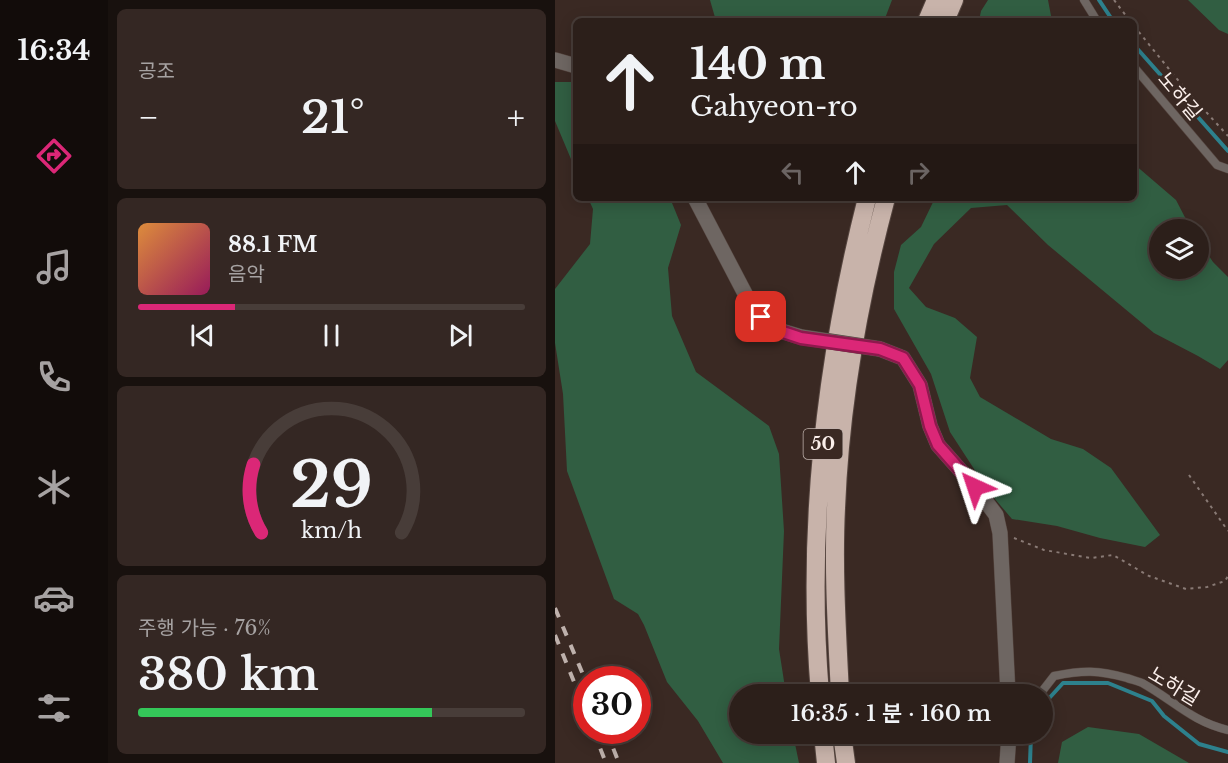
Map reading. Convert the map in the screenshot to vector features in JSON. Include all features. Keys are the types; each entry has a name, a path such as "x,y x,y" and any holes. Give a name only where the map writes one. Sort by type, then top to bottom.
{"highway":[{"path":"928,18 936,0"},
{"path":"946,18 954,0"},
{"name":"50","path":"820,684 815,589 818,484 839,330 854,250 866,201"},
{"name":"50","path":"840,684 835,581 836,507 841,442 859,310 885,201"},
{"path":"824,744 826,763"},
{"path":"844,744 846,763"}],"street":[{"path":"555,60 573,65"},
{"path":"697,201 752,307 771,328 801,338 880,349 903,358 920,385 930,426 938,445 996,515 1000,533 1008,684"},
{"path":"1007,763 1008,744"}],"lane":[{"path":"1084,0 1096,18"},
{"name":"노하길","path":"1137,71 1217,165 1228,170"},
{"name":"노하길","path":"1048,684 1054,676 1105,671 1142,683 1186,713 1212,726 1228,730"}],"path":[{"path":"1114,0 1128,18"},
{"path":"1137,30 1186,90 1228,136"},
{"path":"1189,475 1228,531"},
{"path":"1000,533 1044,550 1091,558 1113,555 1149,576 1186,589 1207,587 1225,581 1228,576"}],"green space":[{"path":"710,0 892,0 885,18 715,18"},
{"path":"988,0 1048,0 1051,18 980,18"},
{"path":"1188,0 1228,0 1228,34 1219,30"},
{"path":"555,82 572,82 573,164 555,121"},
{"path":"1137,167 1176,200 1186,219 1149,219 1149,279 1209,279 1209,256 1228,277 1228,360 1220,369 1154,333 1048,245 1007,205 971,208 934,244 909,288 926,307 955,318 977,337 970,378 980,397 1051,439 1083,449 1111,468 1160,535 1145,547 1057,526 1012,519 989,492 950,432 931,374 894,309 894,272 901,245 921,227 934,201 1137,201"},
{"path":"589,201 671,201 681,225 668,268 672,316 696,372 769,426 779,454 784,531 779,649 784,684 729,684 729,744 795,744 799,763 723,763 698,721 667,682 638,614 614,599 567,471 563,394 555,343 555,289 590,244 593,209"},
{"path":"1088,727 1139,734 1189,763 1058,763 1062,742"}],"waterway":[{"path":"1099,0 1111,18"},
{"path":"1137,48 1228,151"},
{"path":"1053,694 1063,683 1108,683 1152,701 1164,716 1199,744 1228,752"},
{"path":"1030,763 1031,744"}],"railway":[{"path":"555,608 579,666"},
{"path":"555,635 573,679"},
{"path":"599,744 606,763"},
{"path":"612,744 619,763"}],"route":[{"path":"761,317 771,328 801,338 880,349 903,358 920,385 930,426 938,445 975,487"}]}
